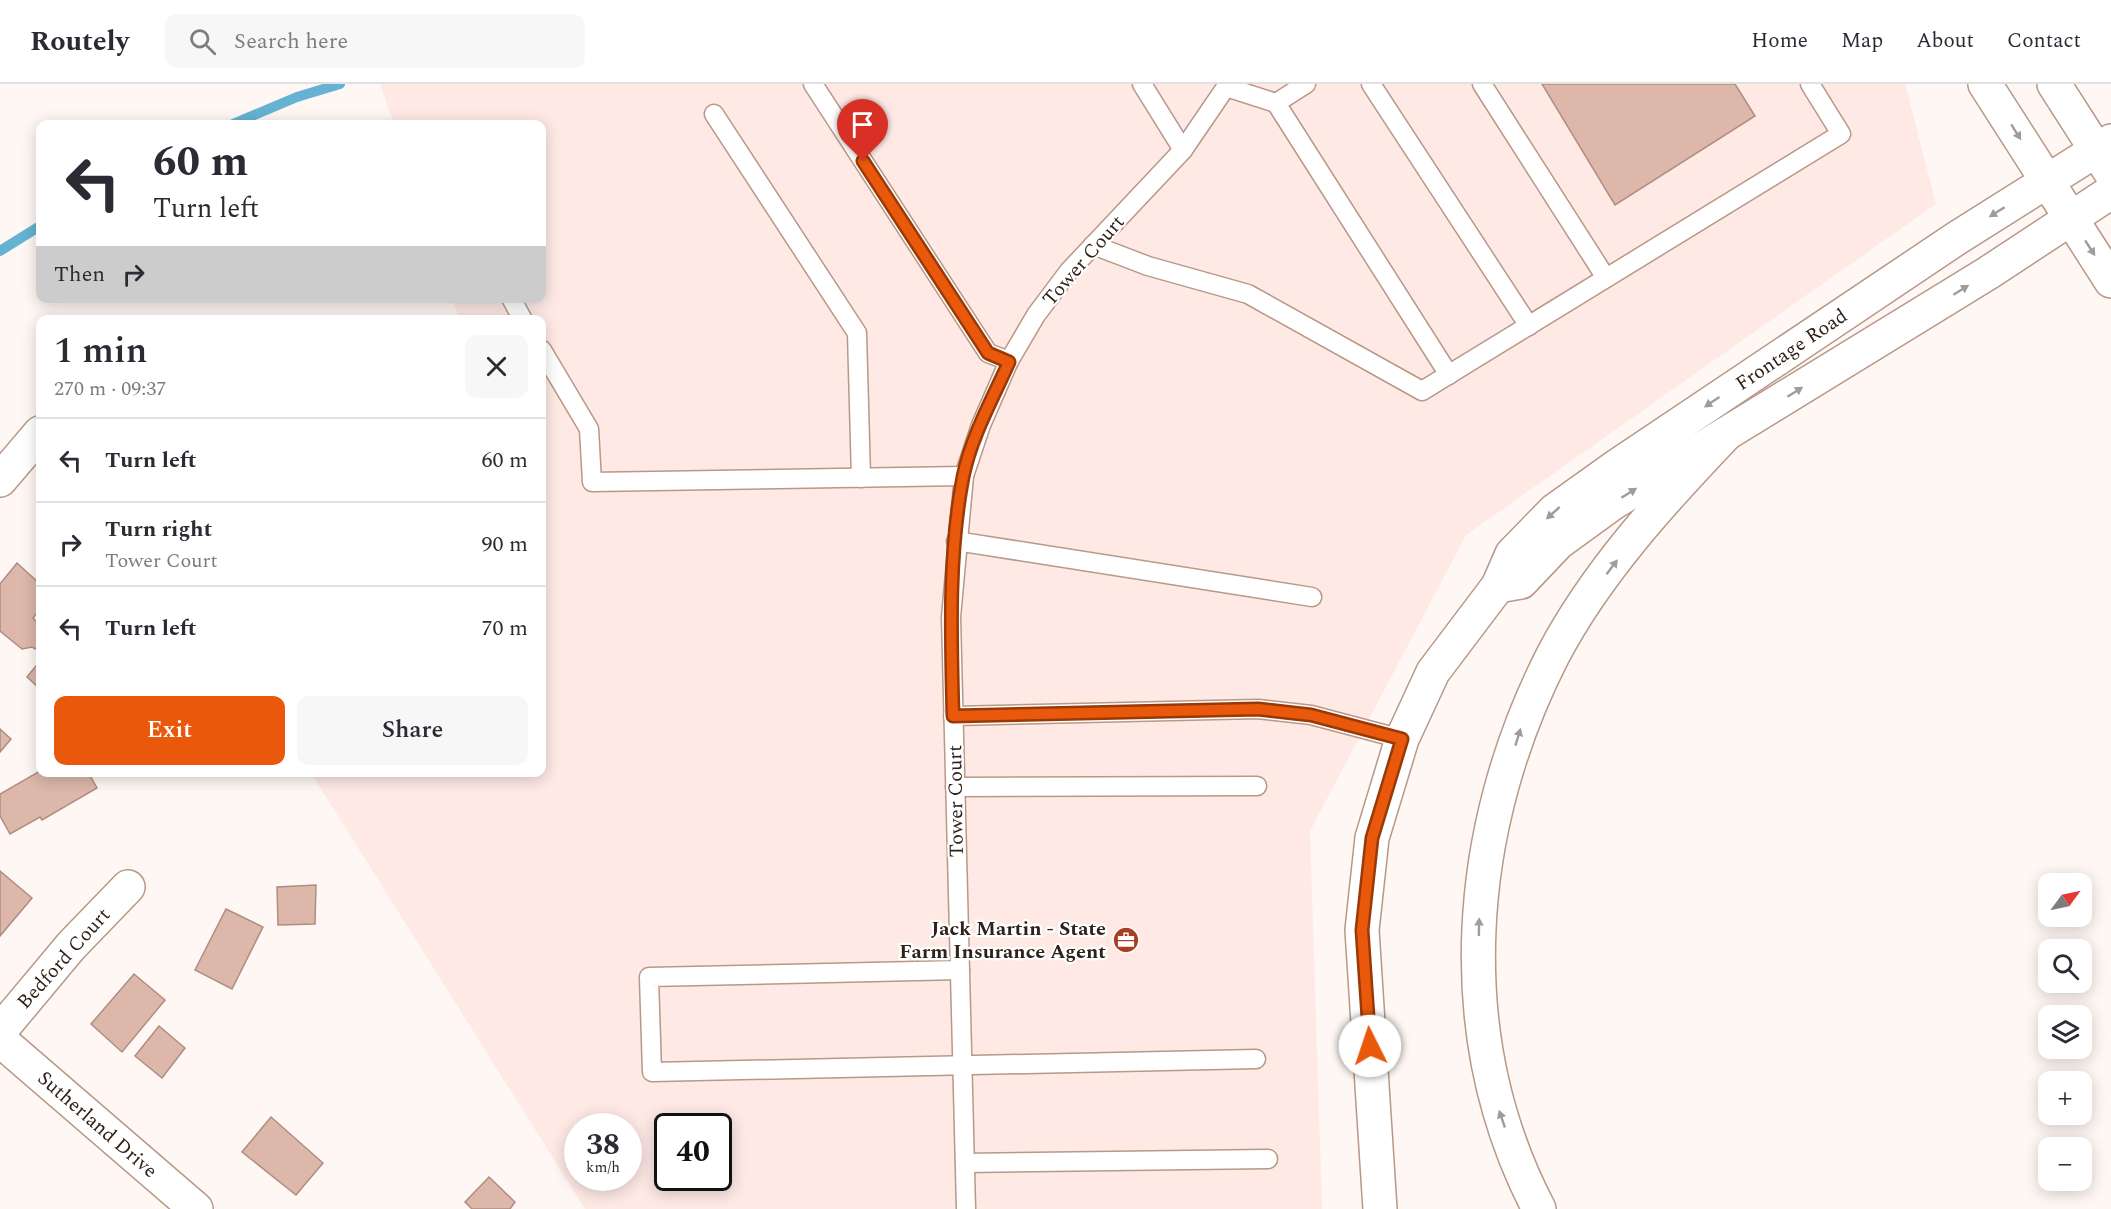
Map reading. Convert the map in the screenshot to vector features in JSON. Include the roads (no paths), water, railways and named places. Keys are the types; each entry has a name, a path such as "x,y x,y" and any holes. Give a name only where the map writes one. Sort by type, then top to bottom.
{"main road":[{"path":"1985,84 2111,281"},
{"path":"2054,84 2106,155"},
{"name":"Frontage Road","path":"1380,1209 1362,930 1372,838 1402,739 1433,672 1498,586 1512,554 1554,511 1957,238 2047,181 2106,155"},
{"name":"Frontage Road","path":"1498,586 1521,582 1558,543 1613,503 1988,273 2111,192"},
{"path":"1539,1209 1521,1175 1492,1089 1479,995 1479,919 1485,862 1496,807 1522,724 1554,655 1583,605 1629,544 1726,434"},
{"path":"0,480 36,438"},
{"name":"Bedford Court","path":"0,1031 71,946 128,887"},
{"name":"Sutherland Drive","path":"0,1040 196,1209"}],"lane":[{"path":"813,84 988,353 1009,362"},
{"path":"1142,84 1183,150"},
{"path":"1276,103 1306,84"},
{"path":"1371,84 1529,326"},
{"path":"1482,84 1606,278"},
{"path":"1093,245 1149,266 1248,294 1422,392 1841,134 1810,84"},
{"path":"1227,86 1276,103 1449,375"},
{"name":"Tower Court","path":"966,1209 951,617 956,541 964,476 981,425 1009,362 1036,315 1069,271 1183,150 1227,86"},
{"path":"714,114 857,333 861,477"},
{"path":"546,357 589,429 592,482 964,476"},
{"path":"956,541 1312,597"},
{"path":"953,716 1258,709 1311,715 1402,739"},
{"path":"955,787 1257,786"},
{"path":"960,970 649,977 652,1072 1256,1059"},
{"path":"965,1163 1268,1159"}],"waterway":[{"path":"242,120 297,97 340,84"},
{"path":"0,251 36,228"}],"place":[{"name":"Jack Martin - State Farm Insurance Agent","path":"1126,940"}]}
